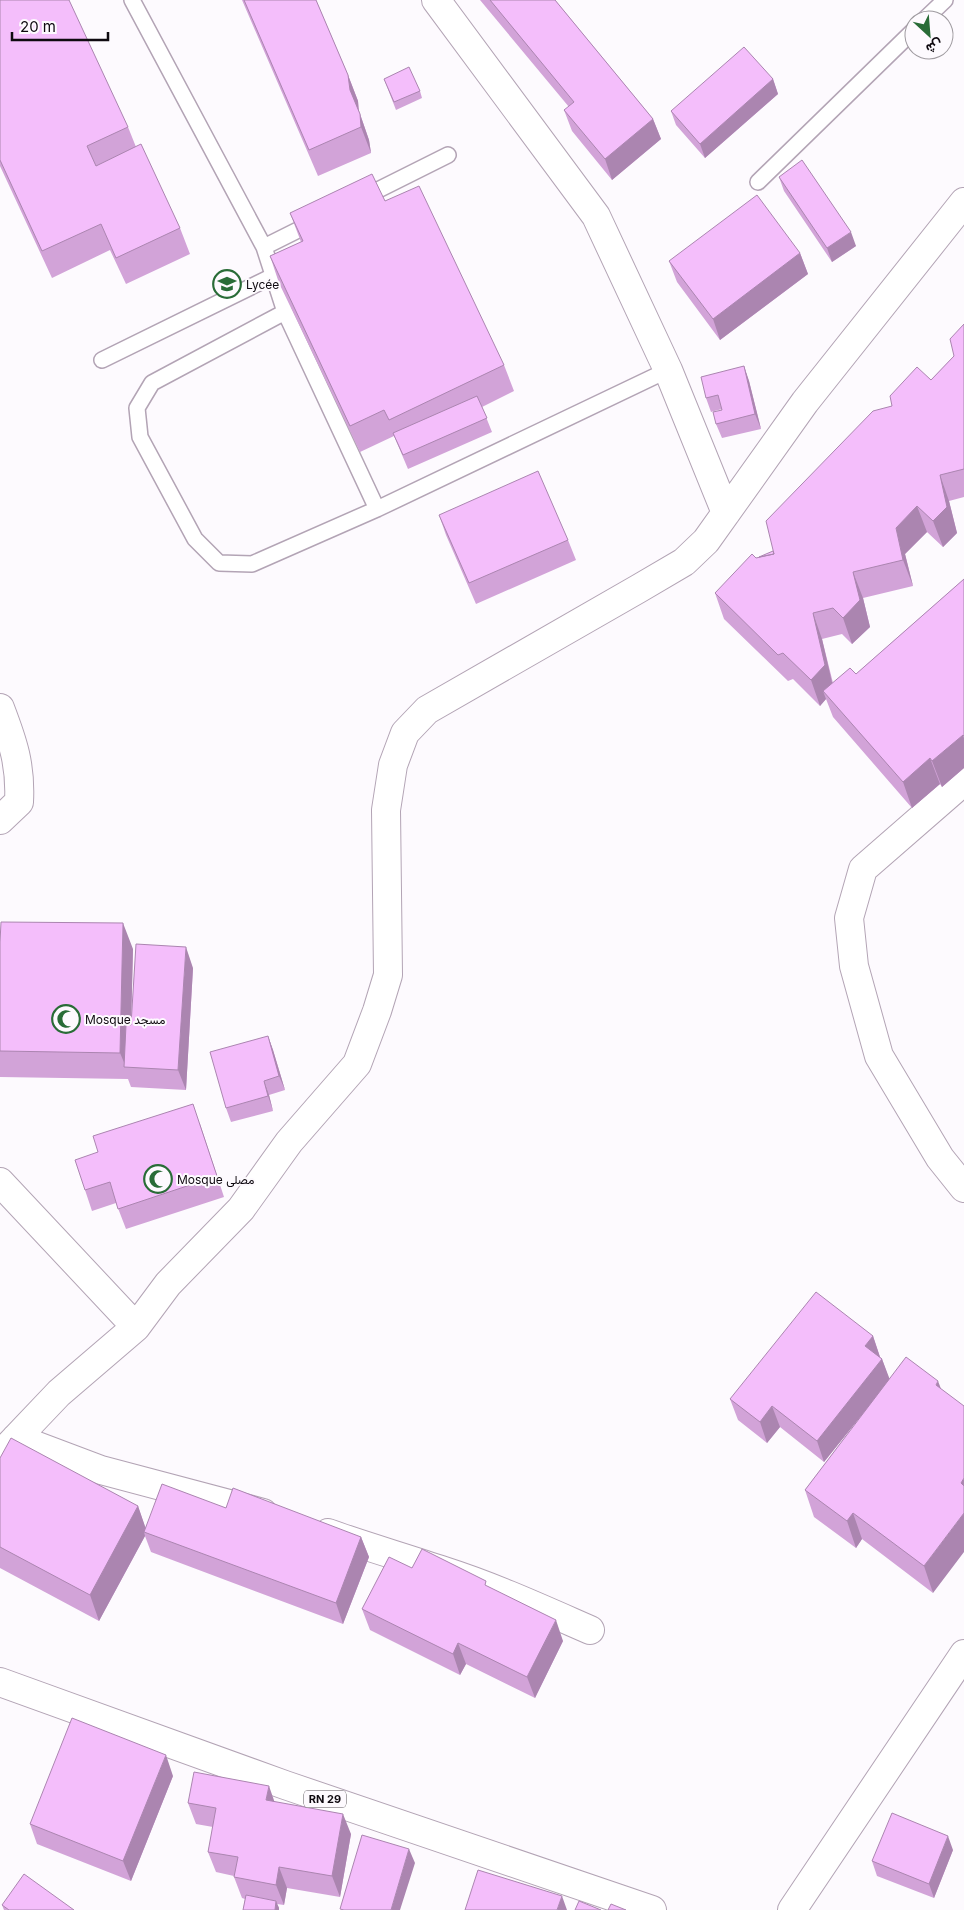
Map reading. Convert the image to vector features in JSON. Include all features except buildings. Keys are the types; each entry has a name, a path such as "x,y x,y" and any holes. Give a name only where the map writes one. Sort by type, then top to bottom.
{"street":[{"path":"436,0 596,216 668,370 726,513"},
{"path":"590,1630 523,1600 445,1571 297,1522 8,1446 59,1393 136,1327 168,1284 241,1210 289,1142 356,1064 377,1011 388,974 386,810 393,765 405,733 427,710 684,562 706,541 805,402 964,202"},
{"path":"0,708 16,752 20,783 19,802 0,820"},
{"path":"964,781 863,870 849,918 854,966 879,1056 940,1158 964,1188"},
{"path":"0,1182 136,1327"},
{"path":"792,1910 964,1654"},
{"name":"RN 29","path":"0,1682 286,1785 652,1910"}],"lane":[{"path":"132,0 264,247 285,312 377,509"},
{"path":"934,10 945,0"},
{"path":"758,182 904,40"},
{"path":"352,203 448,155"},
{"path":"264,247 325,216"},
{"path":"102,360 273,276"},
{"path":"285,312 152,384 137,408 140,437 195,539 219,563 252,564 377,509 668,370"}],"place":[{"name":"Lycée","path":"227,284"},
{"name":"Mosque مسجد","path":"66,1019"},
{"name":"Mosque مصلى","path":"158,1179"}]}
